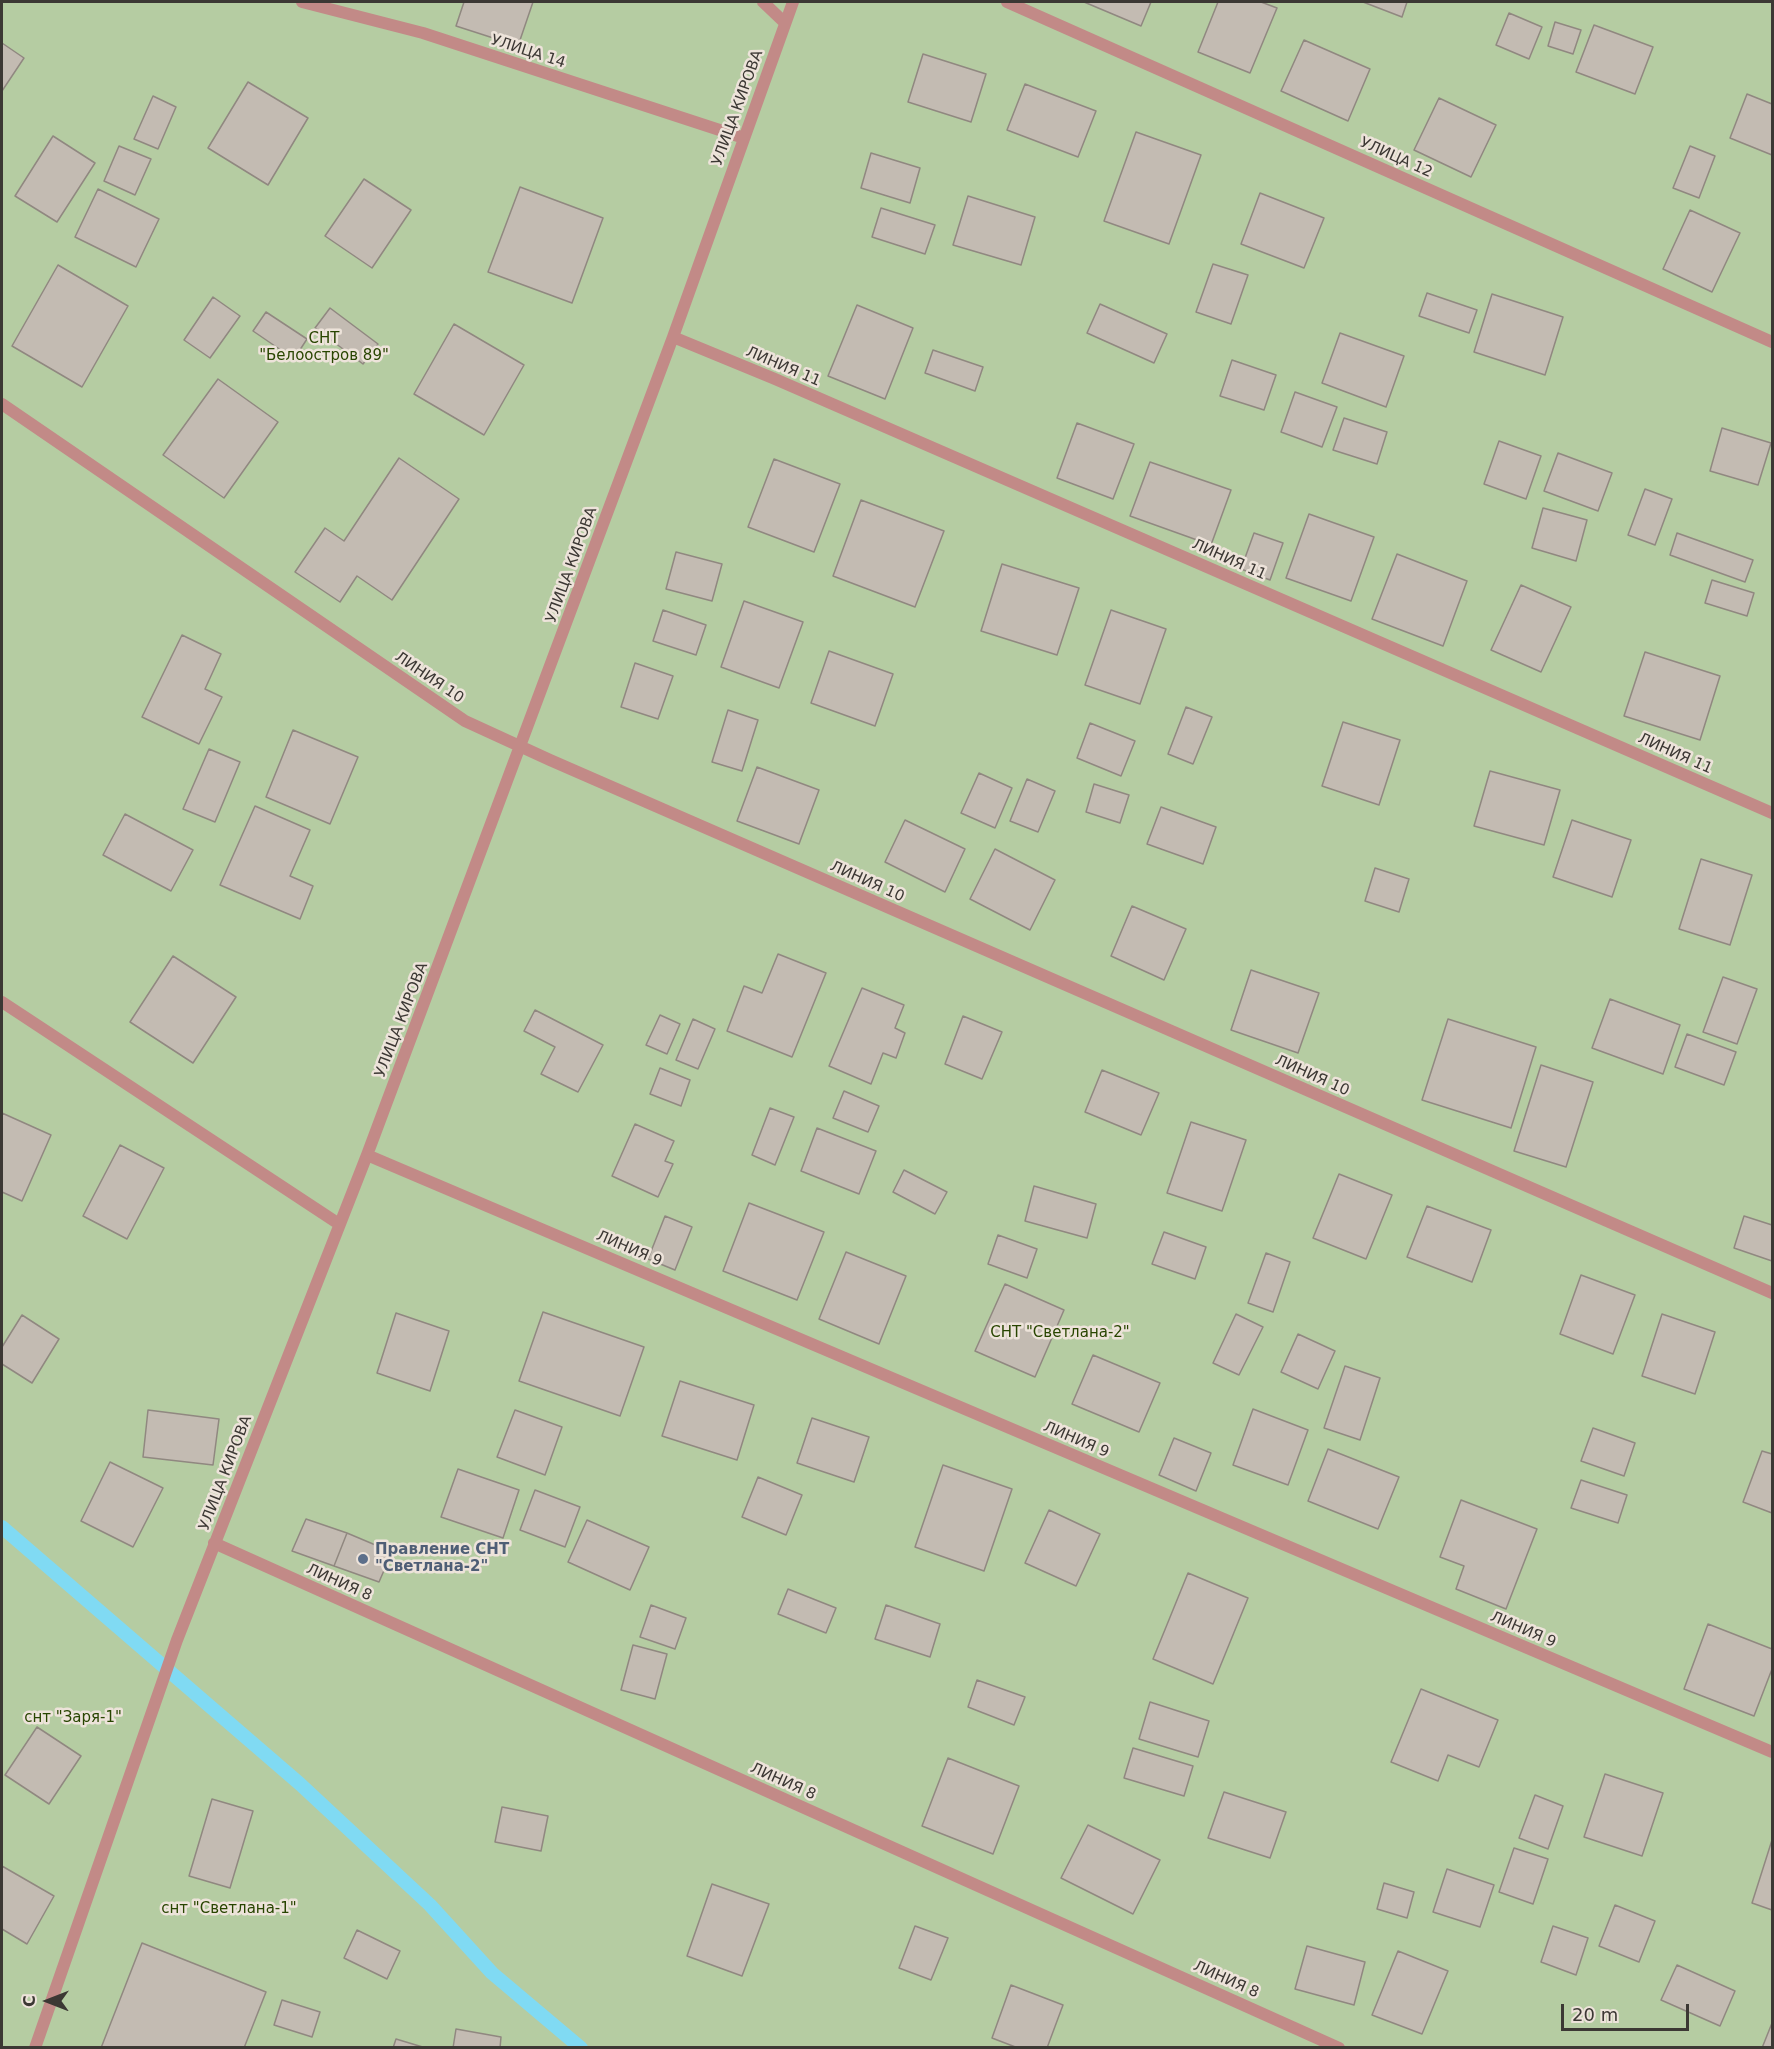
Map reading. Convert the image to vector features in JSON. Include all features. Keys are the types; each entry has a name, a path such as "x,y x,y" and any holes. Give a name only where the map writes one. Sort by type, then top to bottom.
{"street":[{"name":"УЛИЦА 14","path":"302,2 423,33 744,138"},
{"path":"763,2 784,22"},
{"name":"УЛИЦА КИРОВА","path":"35,2048 177,1640 367,1155 673,337 793,2"},
{"name":"УЛИЦА 12","path":"1007,2 1773,342"},
{"name":"ЛИНИЯ 11","path":"673,337 775,379 1773,813"},
{"name":"ЛИНИЯ 10","path":"2,404 465,721 1773,1293"},
{"path":"2,1002 339,1224"},
{"name":"ЛИНИЯ 9","path":"367,1155 1773,1752"},
{"name":"ЛИНИЯ 8","path":"214,1543 1339,2048"}],"green space":[{"name":"СНТ \"Светлана-2\"","path":"2,2 1772,2 1772,2047 2,2047"}],"building":[{"path":"464,2 533,2 518,46 456,26"},
{"path":"1084,2 1151,2 1141,26"},
{"path":"1218,2 1261,2 1277,8 1250,73 1198,52"},
{"path":"1363,2 1407,2 1402,17"},
{"path":"1509,13 1542,27 1529,59 1496,45"},
{"path":"1555,22 1581,30 1573,54 1548,46"},
{"path":"1594,25 1653,47 1635,94 1576,72"},
{"path":"1304,40 1370,69 1348,121 1281,91"},
{"path":"2,43 24,58 2,91"},
{"path":"923,54 986,74 971,122 908,102"},
{"path":"248,82 308,118 268,185 208,148"},
{"path":"1025,84 1096,111 1078,157 1007,130"},
{"path":"1747,94 1772,104 1772,155 1730,138"},
{"path":"153,96 176,107 158,149 134,139"},
{"path":"1439,98 1496,125 1471,177 1414,150"},
{"path":"1136,132 1201,155 1169,244 1104,221"},
{"path":"53,136 95,163 57,222 15,196"},
{"path":"119,146 151,159 135,195 104,181"},
{"path":"1690,146 1715,156 1699,198 1673,188"},
{"path":"871,153 920,168 910,203 861,188"},
{"path":"364,179 411,210 372,268 325,236"},
{"path":"520,187 603,218 572,303 488,272"},
{"path":"98,189 159,219 136,267 75,237"},
{"path":"1260,193 1324,218 1304,268 1241,244"},
{"path":"968,196 1035,217 1021,265 953,245"},
{"path":"881,208 935,225 925,254 872,237"},
{"path":"1690,210 1740,233 1712,292 1663,269"},
{"path":"1213,264 1248,275 1231,324 1196,312"},
{"path":"58,265 128,306 82,387 12,346"},
{"path":"1427,293 1477,310 1469,333 1419,316"},
{"path":"1492,294 1563,317 1545,375 1474,352"},
{"path":"213,297 240,316 210,358 184,340"},
{"path":"1100,304 1167,334 1154,363 1087,333"},
{"path":"857,305 913,328 885,399 828,376"},
{"path":"330,308 378,344 363,364 315,328"},
{"path":"266,312 307,339 294,359 253,331"},
{"path":"454,324 524,365 484,435 414,394"},
{"path":"1340,333 1404,356 1386,407 1322,383"},
{"path":"933,350 983,367 975,391 925,373"},
{"path":"1232,360 1276,375 1264,410 1220,396"},
{"path":"218,379 278,422 224,498 163,455"},
{"path":"1295,392 1337,407 1322,447 1281,432"},
{"path":"1344,418 1387,432 1377,464 1333,450"},
{"path":"1077,423 1134,444 1113,499 1057,478"},
{"path":"1722,428 1771,443 1758,485 1710,471"},
{"path":"1499,441 1541,456 1526,499 1484,484"},
{"path":"1558,453 1612,473 1598,511 1544,491"},
{"path":"399,458 459,499 392,600 357,576 340,602 295,572 325,528 344,541"},
{"path":"774,459 840,484 814,552 748,527"},
{"path":"1150,462 1231,490 1211,545 1130,516"},
{"path":"1645,489 1672,499 1655,545 1628,535"},
{"path":"861,500 944,531 915,607 833,576"},
{"path":"1543,508 1587,520 1576,561 1532,548"},
{"path":"1309,514 1374,537 1351,601 1286,578"},
{"path":"1254,533 1283,543 1270,580 1241,569"},
{"path":"1677,533 1753,560 1745,582 1670,555"},
{"path":"676,552 722,564 712,601 666,589"},
{"path":"1397,554 1467,581 1443,646 1372,619"},
{"path":"1002,564 1079,588 1057,655 981,631"},
{"path":"1712,580 1754,593 1747,616 1705,603"},
{"path":"1521,585 1571,607 1541,672 1491,650"},
{"path":"744,601 803,622 779,688 721,667"},
{"path":"663,610 706,625 696,655 653,641"},
{"path":"1111,610 1166,629 1140,704 1085,685"},
{"path":"182,635 221,654 205,689 222,697 199,744 142,717"},
{"path":"829,651 893,674 875,726 811,703"},
{"path":"1645,652 1720,676 1700,740 1624,716"},
{"path":"635,663 673,676 658,719 621,707"},
{"path":"1186,707 1212,717 1193,764 1168,754"},
{"path":"728,710 758,720 742,771 712,762"},
{"path":"1343,722 1400,740 1379,805 1322,786"},
{"path":"1090,723 1135,741 1121,776 1077,758"},
{"path":"293,730 358,757 330,824 266,797"},
{"path":"209,749 240,762 215,822 183,809"},
{"path":"757,767 819,790 799,844 737,821"},
{"path":"1490,771 1560,790 1544,845 1474,826"},
{"path":"979,773 1012,788 995,828 961,813"},
{"path":"1027,779 1055,791 1038,832 1010,821"},
{"path":"1094,784 1129,795 1120,823 1086,812"},
{"path":"255,806 310,830 290,876 313,886 300,919 220,885"},
{"path":"1161,807 1216,827 1203,864 1147,844"},
{"path":"125,814 193,850 171,891 103,855"},
{"path":"905,820 965,849 945,892 885,862"},
{"path":"1572,820 1631,840 1612,897 1553,877"},
{"path":"995,849 1055,880 1030,930 970,899"},
{"path":"1701,859 1752,875 1730,945 1679,929"},
{"path":"1375,868 1409,879 1399,912 1365,901"},
{"path":"1132,906 1186,929 1164,980 1111,956"},
{"path":"778,954 826,973 792,1057 727,1031 744,986 762,993"},
{"path":"173,956 236,997 193,1063 130,1022"},
{"path":"1251,970 1319,993 1298,1053 1231,1030"},
{"path":"1723,977 1757,989 1737,1044 1703,1032"},
{"path":"862,988 904,1005 895,1028 905,1033 896,1058 883,1053 871,1084 829,1066"},
{"path":"1610,999 1680,1025 1663,1074 1592,1048"},
{"path":"535,1010 603,1045 578,1092 541,1074 555,1047 524,1031"},
{"path":"660,1015 680,1024 667,1054 646,1045"},
{"path":"963,1016 1002,1032 982,1079 945,1064"},
{"path":"693,1019 715,1029 698,1069 676,1060"},
{"path":"1448,1019 1536,1047 1511,1128 1422,1100"},
{"path":"1687,1034 1736,1052 1724,1085 1675,1067"},
{"path":"1541,1065 1593,1082 1566,1167 1514,1151"},
{"path":"660,1068 690,1080 681,1106 650,1094"},
{"path":"1102,1070 1159,1093 1141,1135 1085,1112"},
{"path":"844,1091 879,1106 868,1132 833,1118"},
{"path":"770,1108 794,1117 775,1165 752,1155"},
{"path":"2,1113 51,1135 22,1201 2,1192"},
{"path":"1191,1122 1246,1140 1222,1211 1167,1193"},
{"path":"635,1124 674,1141 665,1161 673,1164 658,1197 612,1176"},
{"path":"817,1128 876,1151 859,1194 801,1171"},
{"path":"120,1145 164,1168 127,1239 83,1216"},
{"path":"904,1170 947,1192 935,1214 893,1192"},
{"path":"1339,1174 1392,1195 1366,1259 1313,1238"},
{"path":"1034,1186 1096,1204 1087,1238 1025,1221"},
{"path":"749,1203 824,1232 797,1300 723,1271"},
{"path":"1427,1206 1491,1230 1472,1282 1407,1257"},
{"path":"665,1216 692,1227 675,1270 648,1259"},
{"path":"1744,1216 1772,1225 1772,1261 1734,1248"},
{"path":"1164,1232 1206,1247 1195,1279 1152,1264"},
{"path":"998,1235 1037,1249 1027,1278 988,1264"},
{"path":"846,1252 906,1276 879,1344 819,1319"},
{"path":"1266,1253 1290,1262 1273,1312 1248,1303"},
{"path":"1581,1275 1635,1295 1613,1354 1560,1334"},
{"path":"1005,1284 1064,1310 1035,1377 975,1351"},
{"path":"543,1312 644,1347 620,1416 519,1381"},
{"path":"396,1313 449,1331 430,1391 377,1373"},
{"path":"1236,1314 1263,1327 1239,1375 1213,1363"},
{"path":"1662,1314 1715,1332 1695,1394 1642,1376"},
{"path":"22,1315 59,1339 32,1383 2,1364 2,1347"},
{"path":"1298,1334 1335,1351 1318,1389 1281,1372"},
{"path":"1093,1355 1160,1383 1139,1432 1072,1404"},
{"path":"1345,1366 1380,1378 1360,1440 1324,1428"},
{"path":"680,1381 754,1405 737,1460 662,1436"},
{"path":"1253,1409 1308,1430 1288,1485 1233,1465"},
{"path":"148,1410 219,1419 213,1465 143,1457"},
{"path":"515,1410 562,1427 545,1475 497,1457"},
{"path":"812,1418 869,1437 854,1482 797,1463"},
{"path":"1593,1428 1635,1443 1624,1476 1581,1461"},
{"path":"1174,1438 1211,1453 1196,1491 1159,1475"},
{"path":"1328,1449 1399,1477 1378,1529 1308,1501"},
{"path":"1762,1451 1772,1454 1772,1513 1743,1502"},
{"path":"110,1462 163,1488 133,1547 81,1521"},
{"path":"943,1465 1012,1489 984,1571 915,1547"},
{"path":"458,1469 519,1490 503,1538 441,1517"},
{"path":"758,1477 802,1495 786,1535 742,1517"},
{"path":"1581,1480 1627,1495 1618,1523 1571,1508"},
{"path":"535,1490 580,1507 565,1547 520,1530"},
{"path":"1461,1500 1537,1529 1506,1609 1456,1589 1464,1566 1440,1557"},
{"path":"1049,1510 1100,1534 1076,1586 1025,1563"},
{"path":"306,1519 347,1533 334,1566 292,1551"},
{"path":"587,1520 649,1547 630,1590 568,1562"},
{"name":"Правление СНТ \"Светлана-2\"","path":"347,1533 392,1552 379,1582 334,1566"},
{"path":"1188,1573 1248,1598 1213,1684 1153,1659"},
{"path":"788,1589 836,1608 826,1633 778,1614"},
{"path":"651,1605 686,1618 675,1649 640,1637"},
{"path":"886,1605 940,1624 930,1657 875,1639"},
{"path":"1708,1624 1772,1649 1772,1669 1754,1716 1684,1689"},
{"path":"633,1645 667,1654 655,1699 621,1690"},
{"path":"977,1680 1025,1697 1014,1725 968,1707"},
{"path":"1421,1689 1498,1720 1479,1767 1448,1755 1438,1781 1391,1762"},
{"path":"1150,1702 1209,1721 1198,1757 1139,1739"},
{"path":"37,1727 81,1756 49,1804 5,1775"},
{"path":"1133,1748 1193,1766 1184,1796 1124,1778"},
{"path":"948,1758 1019,1786 993,1854 922,1826"},
{"path":"1605,1774 1663,1793 1642,1856 1584,1837"},
{"path":"1224,1792 1286,1812 1270,1858 1208,1838"},
{"path":"1535,1795 1563,1806 1548,1849 1519,1838"},
{"path":"212,1799 253,1811 230,1888 189,1876"},
{"path":"502,1807 548,1816 541,1851 495,1842"},
{"path":"1088,1825 1160,1860 1133,1914 1061,1878"},
{"path":"1772,1840 1772,1910 1752,1903"},
{"path":"1514,1848 1548,1859 1533,1904 1499,1892"},
{"path":"2,1866 54,1896 27,1944 2,1929"},
{"path":"1447,1869 1494,1885 1480,1927 1433,1912"},
{"path":"1384,1883 1414,1892 1407,1918 1377,1909"},
{"path":"712,1884 769,1904 742,1976 687,1956"},
{"path":"1615,1905 1655,1921 1639,1962 1599,1946"},
{"path":"915,1926 948,1938 931,1980 899,1968"},
{"path":"1553,1926 1588,1938 1576,1975 1541,1962"},
{"path":"357,1930 400,1951 387,1979 344,1958"},
{"path":"142,1943 266,1992 244,2048 101,2048"},
{"path":"1307,1946 1365,1962 1354,2005 1295,1989"},
{"path":"1398,1951 1448,1971 1422,2034 1372,2015"},
{"path":"1677,1965 1735,1991 1720,2026 1661,2000"},
{"path":"1011,1985 1063,2005 1047,2048 1018,2048 992,2038"},
{"path":"282,2000 320,2012 312,2037 274,2025"},
{"path":"1772,2023 1772,2048 1762,2048"},
{"path":"456,2029 501,2037 500,2048 453,2048"},
{"path":"396,2039 426,2048 393,2048"}],"waterway":[{"path":"2,1527 300,1784 430,1905 492,1973 581,2048"}],"place":[{"name":"Правление СНТ \"Светлана-2\"","path":"363,1559"}],"park label":[{"name":"СНТ \"Белоостров 89\"","path":"324,348"},
{"name":"снт \"Заря-1\"","path":"73,1718"},
{"name":"снт \"Светлана-1\"","path":"229,1909"}]}
